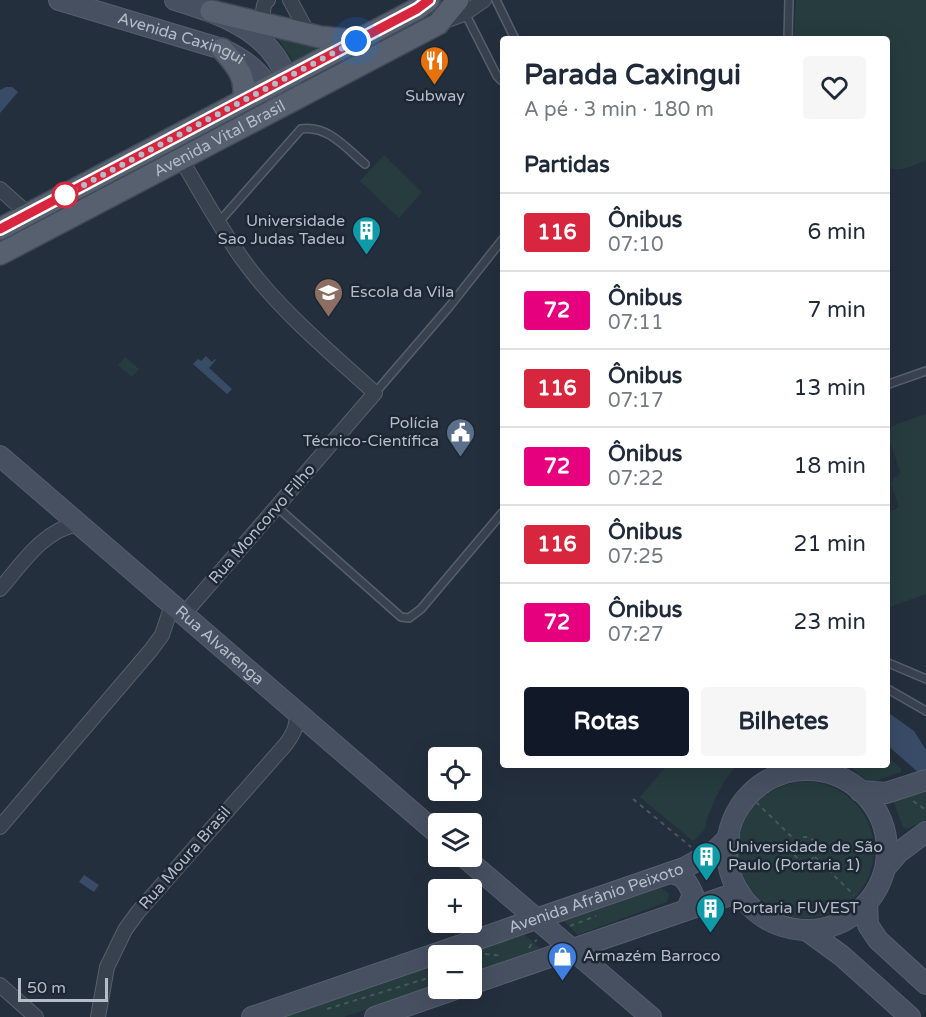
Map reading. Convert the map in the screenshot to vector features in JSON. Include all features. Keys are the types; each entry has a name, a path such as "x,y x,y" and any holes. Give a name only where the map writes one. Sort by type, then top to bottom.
{"main road":[{"name":"Avenida Caxingui","path":"59,0 114,9 222,49 278,82"},
{"name":"Avenida Caxingui","path":"175,0 211,11 243,27 256,38 276,57 278,82 289,102"},
{"name":"Avenida Vital Brasil","path":"0,229 429,0"},
{"name":"Avenida Vital Brasil","path":"0,254 438,24 462,7"},
{"path":"211,11 309,35 356,41"},
{"path":"222,49 234,62 242,76 245,92 243,100"},
{"name":"Rua Alvarenga","path":"0,456 428,825"},
{"path":"798,769 824,770 836,774 860,791 873,804 885,844 886,867 880,886 861,900 849,918 809,932 788,930 769,922 752,909 739,892 729,866 729,837 740,808 753,791 771,778 798,769"},
{"path":"860,791 886,793 921,782"},
{"path":"886,867 898,853 926,832"},
{"name":"Avenida Afrânio Peixoto","path":"482,945 536,919 690,866 716,850 729,837"},
{"path":"477,867 651,1017"},
{"path":"669,873 677,874 688,882 693,894 687,909"},
{"path":"482,979 739,892"},
{"path":"861,900 868,925 878,940 926,984"},
{"path":"809,932 842,956 910,1017"},
{"name":"Avenida Afrânio Peixoto","path":"252,1017 428,964"},
{"path":"375,1017 428,998"}],"street":[{"path":"261,24 264,5 268,0"},
{"path":"290,0 309,35"},
{"name":"Avenida Vital Brasil","path":"462,7 484,0"},
{"path":"181,159 244,261 290,315 375,393"},
{"path":"0,189 28,214"},
{"name":"Rua Moncorvo Filho","path":"0,827 151,650 178,609 277,507 375,393"},
{"path":"0,589 41,543 57,531 78,524"},
{"name":"Rua Moura Brasil","path":"98,1017 107,967 124,930 286,744 297,724 297,713"},
{"path":"0,986 36,1017"}],"lane":[{"path":"496,0 514,36"},
{"path":"788,36 789,0"},
{"path":"462,7 496,76 500,79"},
{"path":"219,222 302,129 324,130 365,164"},
{"name":"Rua Moncorvo Filho","path":"375,393 449,307 500,243"},
{"path":"890,384 926,371"},
{"path":"277,507 401,617 409,618 421,609 500,515"},
{"path":"890,664 926,679"},
{"path":"890,690 926,711"}],"path":[{"path":"633,800 692,847"},
{"path":"756,802 796,841"},
{"path":"803,837 812,839 818,849 815,857 804,862 797,859 793,848 796,841 803,837"},
{"path":"815,857 861,900"},
{"path":"528,950 532,943 552,933 603,914"},
{"path":"482,954 504,956"},
{"path":"324,1010 428,980"}],"green space":[{"path":"796,0 926,0 926,160 901,169 890,167 890,36 794,36"},
{"path":"409,23 411,28 307,83 304,78"},
{"path":"275,34 317,49 293,61"},
{"path":"236,114 239,119 0,245 0,238"},
{"path":"384,155 422,192 399,218 360,181"},
{"path":"125,357 139,369 132,377 118,365"},
{"path":"926,414 926,594 890,607 890,512 899,507 891,484 893,478 900,472 890,442 890,430 894,425"},
{"path":"890,759 901,768 901,772 870,783 852,768 890,768"},
{"path":"664,768 735,768 716,797 705,829 693,841 640,797"},
{"path":"806,782 832,787 844,793 854,802 863,812 869,824 874,850 869,876 863,888 854,898 844,907 832,913 806,918 780,913 768,907 758,898 749,888 743,876 738,850 743,824 749,812 758,802 768,793 780,787"},
{"path":"926,790 926,820 907,829 903,827 894,803 896,799"},
{"path":"661,888 669,894 667,902 578,935 563,920"},
{"path":"524,934 541,949 483,969 482,949"},
{"path":"428,966 428,988 344,1017 283,1017"}],"water":[{"path":"12,87 18,92 0,113 0,90"},
{"path":"206,356 212,362 216,360 209,368 232,389 227,394 193,364"},
{"path":"890,714 914,731 926,750 926,779 890,748"},
{"path":"84,875 99,885 94,892 79,882"}],"bus line":[{"name":"116","path":"0,229 417,9 429,0"}],"place":[{"name":"Subway","path":"435,86"},
{"name":"Universidade Sao Judas Tadeu","path":"366,256"},
{"name":"Escola da Vila","path":"329,318"},
{"name":"Polícia Técnico-Científica","path":"460,458"},
{"name":"Universidade de São Paulo (Portaria 1)","path":"707,882"},
{"name":"Portaria FUVEST","path":"711,934"},
{"name":"Armazém Barroco","path":"562,982"}],"route":[{"path":"65,195 356,41"}]}
